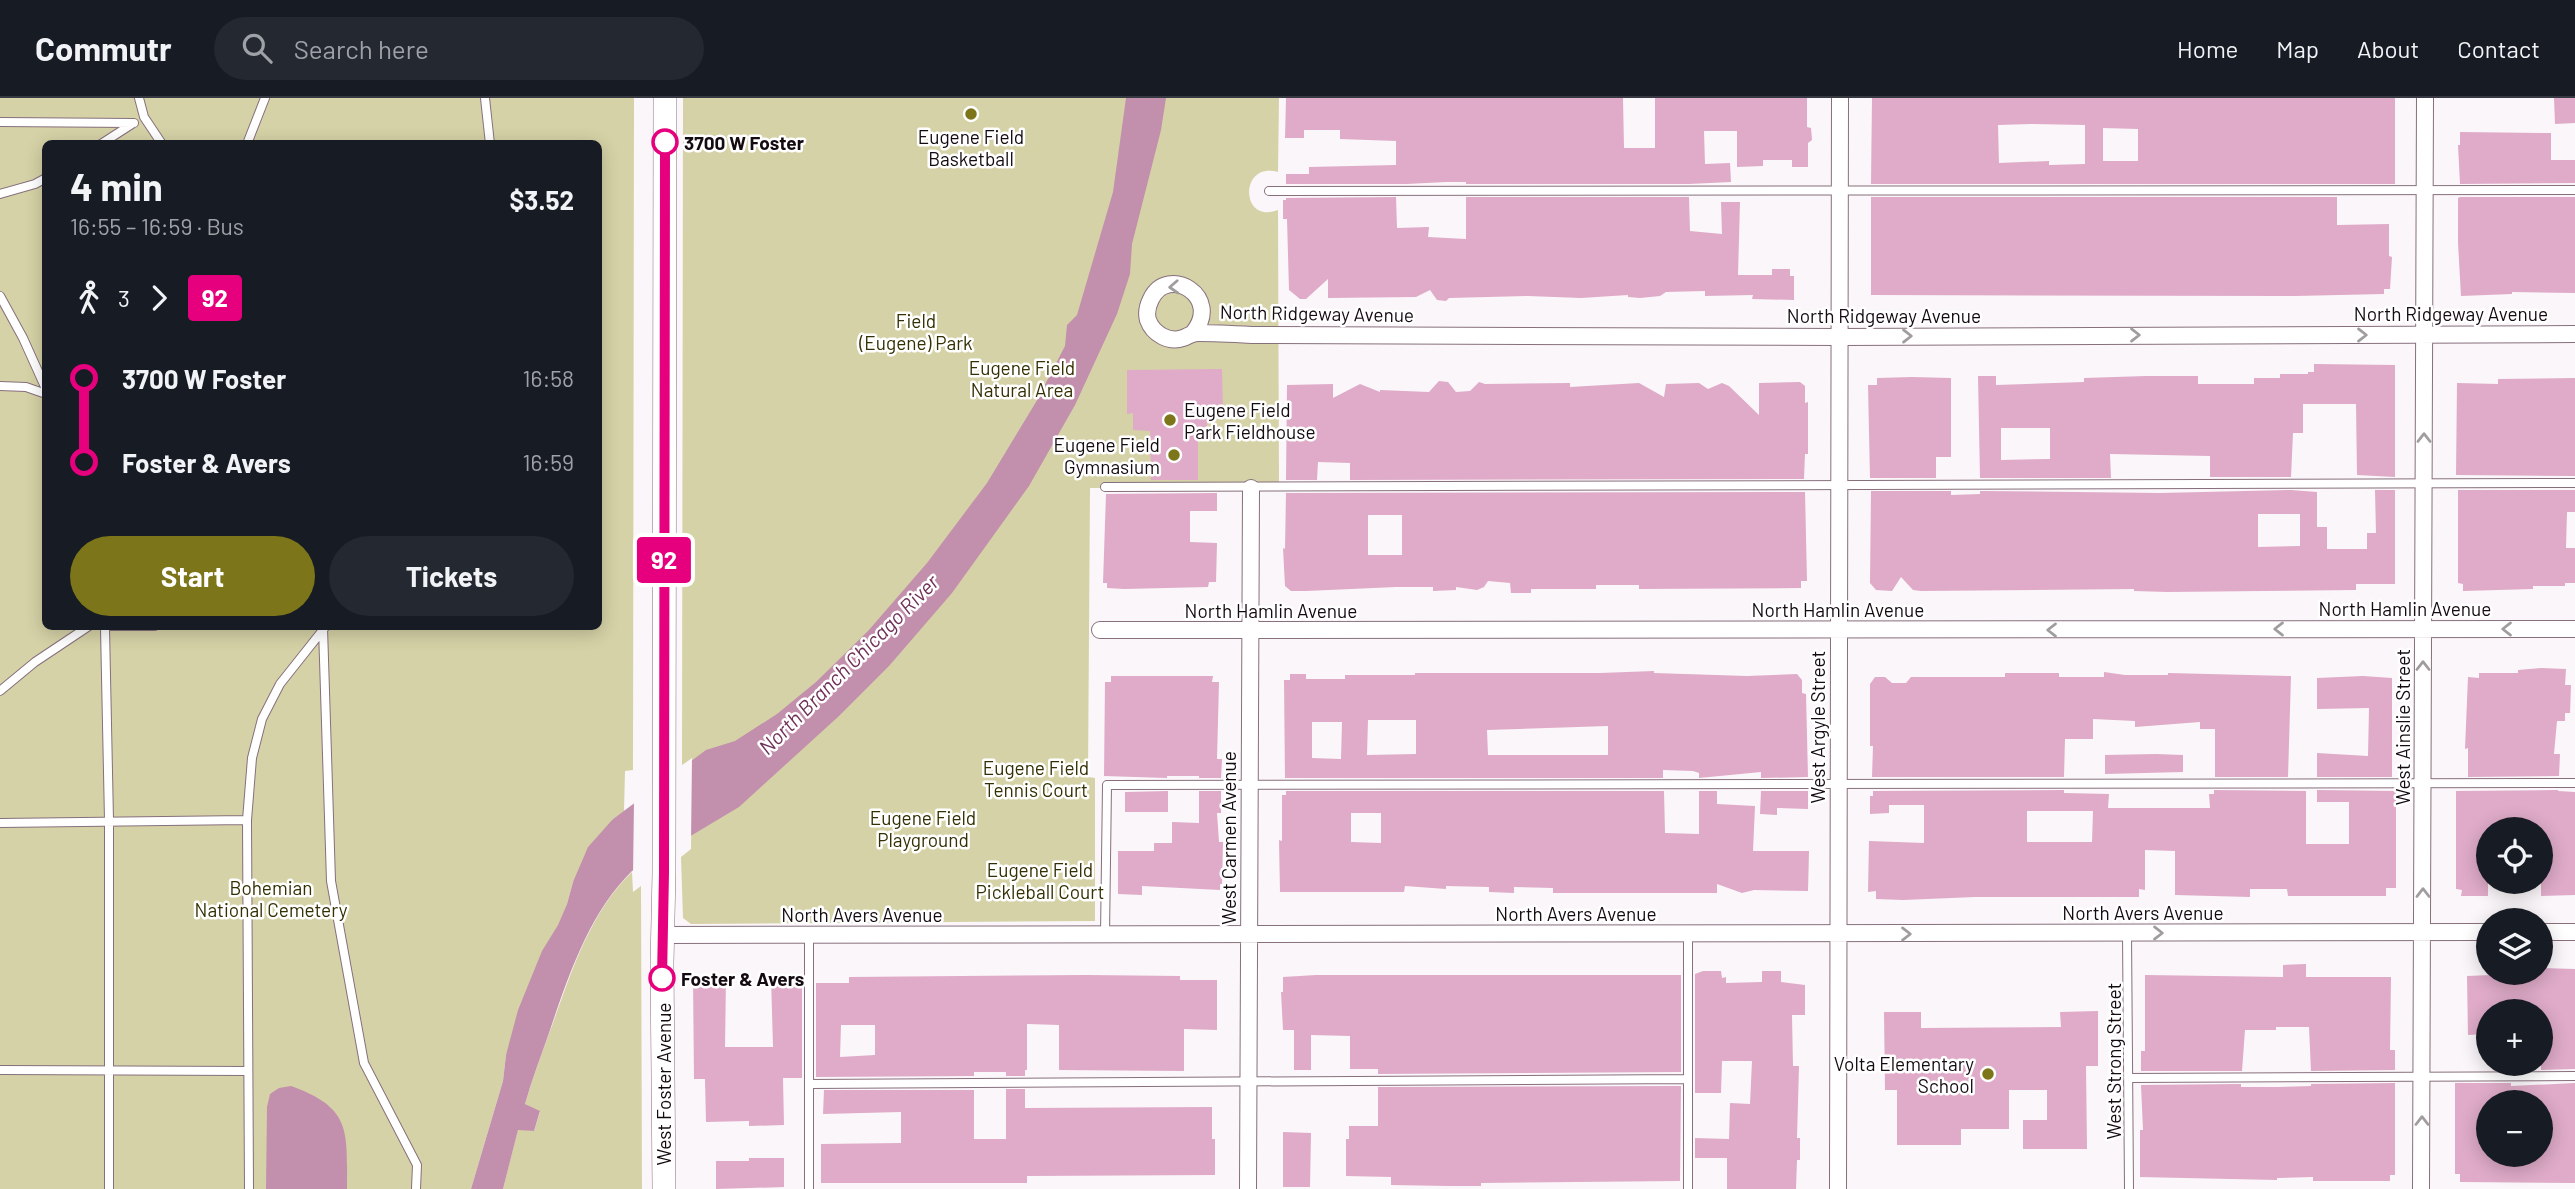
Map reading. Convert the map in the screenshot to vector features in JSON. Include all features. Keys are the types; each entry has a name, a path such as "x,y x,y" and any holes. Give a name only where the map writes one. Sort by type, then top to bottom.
{"main road":[{"name":"West Foster Avenue","path":"664,1189 665,98"}],"street":[{"name":"West Argyle Street","path":"1838,1189 1840,98"},
{"name":"West Ainslie Street","path":"2421,1189 2426,98"},
{"name":"North Ridgeway Avenue","path":"1193,333 1839,337 2575,334"},
{"name":"West Carmen Avenue","path":"1248,1189 1251,488"},
{"name":"North Hamlin Avenue","path":"1100,630 2575,629"},
{"name":"North Avers Avenue","path":"663,935 2476,932"},
{"path":"2553,932 2575,932"}],"lane":[{"path":"139,98 144,117 159,140"},
{"path":"249,140 265,98"},
{"path":"485,98 490,140"},
{"path":"107,140 144,117"},
{"path":"0,122 134,123"},
{"path":"0,194 42,180"},
{"path":"1269,191 2575,190"},
{"path":"0,296 23,338 42,383"},
{"path":"0,386 42,391"},
{"path":"1105,487 2575,483"},
{"path":"0,691 79,630"},
{"path":"105,630 109,820 109,1189"},
{"path":"249,1189 247,820 251,758 262,719 280,684 321,630"},
{"path":"323,630 331,881 365,1063 417,1165 416,1189"},
{"path":"1105,935 1107,785 2575,783"},
{"path":"0,822 247,820"},
{"name":"West Strong Street","path":"2127,933 2129,1189"},
{"path":"1688,934 1688,1189"},
{"path":"808,1189 809,935"},
{"path":"0,1070 248,1071"},
{"path":"2128,1078 2575,1076"},
{"path":"809,1084 1688,1079"}],"green space":[{"name":"Bohemian National Cemetery","path":"0,98 634,98 633,770 625,771 624,811 613,819 573,882 567,904 506,1055 503,1081 471,1189 0,1189"},
{"name":"Field (Eugene) Park","path":"683,98 1279,98 1278,172 1265,171 1256,175 1249,192 1256,209 1265,212 1278,210 1279,487 1090,488 1088,777 1095,778 1095,921 691,924 683,918 681,857 691,849 692,759 682,765"},
{"path":"632,872 633,892 641,886 642,1189 503,1189 518,1129 534,1131 540,1112 525,1104 584,942 605,905"}],"water":[{"name":"North Branch Chicago River","path":"1126,98 1166,98 1161,130 1132,244 1130,274 1117,314 1075,405 1029,486 952,593 889,666 839,716 739,807 632,871 617,888 592,926 582,947 534,1077 525,1104 540,1111 534,1131 518,1130 503,1189 471,1189 503,1081 506,1055 518,1010 542,951 558,925 588,847 613,819 706,750 735,741 777,714 816,682 868,631 927,563 987,483 1036,402 1065,346 1067,325 1077,315 1113,192"},
{"path":"291,1086 325,1103 336,1113 342,1124 347,1152 347,1189 266,1189 267,1107 270,1094 279,1088"}],"pier":[{"path":"692,758 691,842 633,876 634,801"}],"building":[{"path":"1286,98 1623,98 1624,148 1655,148 1655,98 1807,98 1807,127 1811,128 1812,140 1808,143 1808,167 1792,167 1792,160 1763,160 1763,166 1737,167 1737,131 1704,131 1705,164 1730,163 1731,182 1286,184 1286,174 1309,174 1309,167 1396,165 1396,141 1340,139 1340,130 1304,130 1304,138 1285,138"},
{"path":"1872,98 2395,98 2395,184 1871,184","holes":["1998,125 2085,125 2085,164 2049,165 2049,161 1999,163","2103,128 2138,129 2138,161 2103,161"]},
{"path":"2554,98 2575,98 2575,123 2555,124"},
{"path":"2460,132 2551,133 2551,160 2575,160 2575,183 2460,184"},
{"path":"1396,197 1397,228 1429,227 1428,237 1466,239 1466,197 1689,197 1690,231 1722,234 1721,202 1740,202 1738,275 1772,275 1772,269 1790,269 1790,276 1794,276 1794,300 1752,299 1753,295 1705,296 1705,291 1666,292 1660,296 1640,298 1628,295 1581,298 1528,296 1449,298 1446,301 1437,300 1430,290 1416,297 1328,298 1328,279 1306,299 1300,299 1289,290 1287,219 1283,219 1283,200"},
{"path":"1871,197 2337,197 2337,225 2389,224 2389,256 2392,257 2390,289 2384,289 2384,294 2295,296 1871,295"},
{"path":"2460,197 2575,197 2575,293 2512,292 2461,296 2458,243"},
{"path":"2314,364 2395,365 2395,477 2357,475 2356,404 2303,404 2303,433 2293,433 2291,477 2210,477 2210,456 2110,454 2111,478 1980,478 1978,376 1996,376 1996,385 2084,382 2084,378 2146,376 2198,376 2198,384 2254,384 2254,378 2280,378 2280,374 2314,372","holes":["2001,428 2050,428 2050,459 2001,460"]},
{"name":"Eugene Field Park Fieldhouse","path":"1222,369 1223,412 1207,413 1207,427 1198,428 1198,480 1151,480 1150,431 1133,430 1133,413 1127,414 1127,370"},
{"path":"1877,378 1951,378 1951,457 1936,457 1936,478 1870,478 1868,385 1877,385"},
{"path":"2575,378 2575,476 2456,475 2457,383 2498,384 2498,379"},
{"path":"1439,381 1448,382 1456,392 1470,391 1479,382 1570,383 1570,387 1639,383 1664,397 1666,384 1699,383 1708,389 1722,383 1729,386 1759,415 1759,383 1800,382 1805,386 1805,403 1808,402 1808,454 1805,454 1804,479 1350,480 1350,463 1318,462 1317,480 1286,480 1287,385 1333,384 1333,398 1360,384 1380,392 1429,392"},
{"path":"2291,490 2317,492 2317,527 2327,527 2327,549 2367,549 2367,533 2376,533 2375,490 2395,490 2395,584 2356,584 2356,590 2167,592 2134,589 1921,591 1913,590 1901,577 1892,591 1876,590 1870,583 1871,491 1951,491 1951,495 1980,494 1980,491 2160,493","holes":["2258,514 2300,514 2300,546 2258,547"]},
{"path":"2458,490 2575,490 2575,512 2567,512 2566,548 2575,548 2575,583 2565,583 2565,586 2533,586 2533,589 2463,591 2463,584 2458,583"},
{"path":"1805,492 1807,581 1801,581 1801,588 1639,589 1639,585 1596,585 1596,589 1531,589 1531,593 1511,593 1510,583 1488,581 1484,587 1477,590 1456,587 1456,590 1433,591 1433,587 1396,587 1291,591 1285,586 1283,548 1285,549 1286,493","holes":["1368,515 1402,515 1402,555 1368,555"]},
{"path":"1217,493 1217,511 1190,511 1190,542 1217,543 1216,582 1209,582 1208,587 1107,588 1107,583 1103,583 1106,494"},
{"path":"2566,669 2565,685 2571,685 2570,713 2565,713 2565,721 2557,721 2554,754 2560,754 2559,776 2468,777 2468,748 2465,749 2468,677 2479,678 2479,673 2518,673 2518,670"},
{"path":"1654,671 1747,676 1797,674 1802,680 1802,693 1806,694 1808,777 1761,778 1761,772 1699,778 1699,773 1693,771 1663,770 1663,778 1285,778 1284,680 1290,680 1290,674 1306,674 1306,679 1345,679 1345,675 1415,673","holes":["1368,720 1416,720 1416,754 1367,755","1312,722 1342,722 1341,759 1312,758","1608,726 1608,755 1488,755 1487,730"]},
{"path":"2104,672 2125,675 2168,673 2291,676 2288,777 2215,777 2215,729 2200,729 2200,722 2135,727 2135,721 2093,719 2093,739 2065,739 2064,777 1872,777 1870,684 1875,677 1885,677 1892,683 1906,683 1911,677 2005,677 2005,673 2059,673 2059,677 2104,677"},
{"path":"1111,676 1213,676 1212,682 1219,682 1217,759 1222,759 1221,778 1104,776 1105,682 1111,682"},
{"path":"2317,678 2392,678 2392,777 2317,777 2317,753 2368,756 2369,708 2317,709"},
{"path":"2105,755 2183,755 2183,772 2105,774"},
{"path":"2064,790 2064,793 2109,794 2108,808 2210,808 2209,794 2214,794 2214,790 2306,791 2306,844 2349,844 2349,802 2317,802 2317,790 2396,791 2396,888 2386,888 2386,896 2288,896 2287,889 2250,889 2250,897 2175,895 2175,851 2145,850 2145,890 2139,889 2139,897 1876,899 1876,891 1868,892 1869,841 1924,843 1924,805 1889,805 1889,813 1870,814 1870,796 1873,796 1873,791","holes":["2027,811 2093,811 2092,842 2027,842"]},
{"path":"1168,791 1168,812 1125,812 1125,792"},
{"path":"1199,791 1221,791 1221,813 1217,813 1219,842 1223,842 1220,890 1142,886 1142,895 1118,894 1118,851 1154,851 1154,843 1172,843 1172,822 1199,823"},
{"path":"1286,791 1664,791 1665,833 1699,834 1699,791 1717,791 1717,804 1755,806 1753,851 1809,851 1808,891 1754,890 1742,893 1717,884 1717,893 1553,893 1553,888 1514,887 1514,893 1489,892 1489,887 1446,886 1446,889 1405,886 1404,892 1280,892 1279,840 1282,841 1282,795 1286,795","holes":["1351,813 1381,813 1381,843 1351,842"]},
{"path":"1761,791 1808,791 1808,809 1777,808 1777,815 1760,814"},
{"path":"2456,791 2575,792 2575,895 2541,896 2553,894 2553,817 2476,817 2476,894 2488,896 2461,896 2462,890 2456,889"},
{"path":"2306,964 2306,977 2391,977 2390,1050 2395,1050 2395,1070 2311,1071 2309,1027 2276,1027 2276,1030 2245,1030 2242,1071 2141,1071 2141,1051 2145,1051 2145,975 2283,977 2283,965"},
{"path":"2553,968 2575,969 2575,1069 2553,1070 2553,999 2476,999 2476,1035 2468,1035 2467,976 2476,976 2476,985 2553,985"},
{"path":"1721,971 1722,978 1726,977 1726,983 1762,982 1762,971 1781,971 1781,982 1805,985 1805,1015 1792,1015 1793,1066 1799,1066 1797,1138 1800,1138 1800,1160 1797,1160 1796,1189 1727,1189 1727,1158 1695,1158 1695,1138 1729,1139 1730,1103 1750,1104 1752,1061 1722,1061 1721,1093 1695,1093 1695,974"},
{"path":"1087,975 1180,976 1180,980 1217,980 1217,1030 1184,1029 1184,1071 1059,1070 1059,1025 1027,1024 1025,1076 1006,1076 1006,1072 974,1072 974,1076 816,1077 816,983 849,983 849,977","holes":["841,1025 875,1025 875,1055 840,1057"]},
{"path":"1681,975 1681,1072 1378,1074 1378,1069 1350,1069 1350,1036 1311,1035 1311,1070 1294,1070 1294,1030 1283,1030 1283,977"},
{"path":"771,977 802,977 802,1078 783,1078 784,1125 749,1126 749,1121 706,1122 705,1079 694,1079 693,978 726,978 725,1047 773,1047"},
{"path":"2098,1011 2098,1066 2086,1066 2087,1149 2023,1149 2023,1120 2047,1120 2047,1090 2009,1090 2009,1129 1961,1129 1961,1145 1897,1145 1897,1090 1885,1090 1884,1012 1921,1012 1921,1028 2061,1027 2060,1012"},
{"path":"2395,1083 2395,1175 2390,1175 2390,1181 2313,1181 2313,1177 2277,1180 2140,1177 2140,1130 2143,1130 2141,1085 2241,1084 2241,1087 2278,1087"},
{"path":"2455,1083 2511,1083 2511,1086 2575,1083 2575,1183 2460,1182 2460,1174 2455,1174"},
{"path":"1681,1086 1680,1181 1481,1183 1481,1186 1449,1186 1391,1185 1391,1177 1346,1176 1346,1139 1349,1139 1349,1126 1378,1126 1378,1087"},
{"path":"1006,1089 1025,1089 1025,1108 1212,1107 1215,1175 1027,1176 1027,1183 821,1183 821,1144 901,1143 901,1112 823,1114 824,1090 974,1090 974,1139 1006,1139"},
{"path":"1283,1132 1311,1133 1310,1187 1283,1187"},
{"path":"749,1158 784,1158 784,1187 716,1189 716,1161 749,1161"}],"bus line":[{"name":"92","path":"662,978 665,142"}],"place":[{"name":"Eugene Field Basketball","path":"971,114"},
{"name":"3700 W Foster","path":"665,142"},
{"name":"Eugene Field Park Fieldhouse","path":"1170,420"},
{"name":"Eugene Field Gymnasium","path":"1174,455"},
{"name":"Foster & Avers","path":"662,978"},
{"name":"Volta Elementary School","path":"1988,1074"}],"park label":[{"name":"Eugene Field Natural Area","path":"1022,378"},
{"name":"Eugene Field Tennis Court","path":"1036,778"},
{"name":"Eugene Field Playground","path":"923,828"},
{"name":"Eugene Field Pickleball Court","path":"1040,880"}]}
